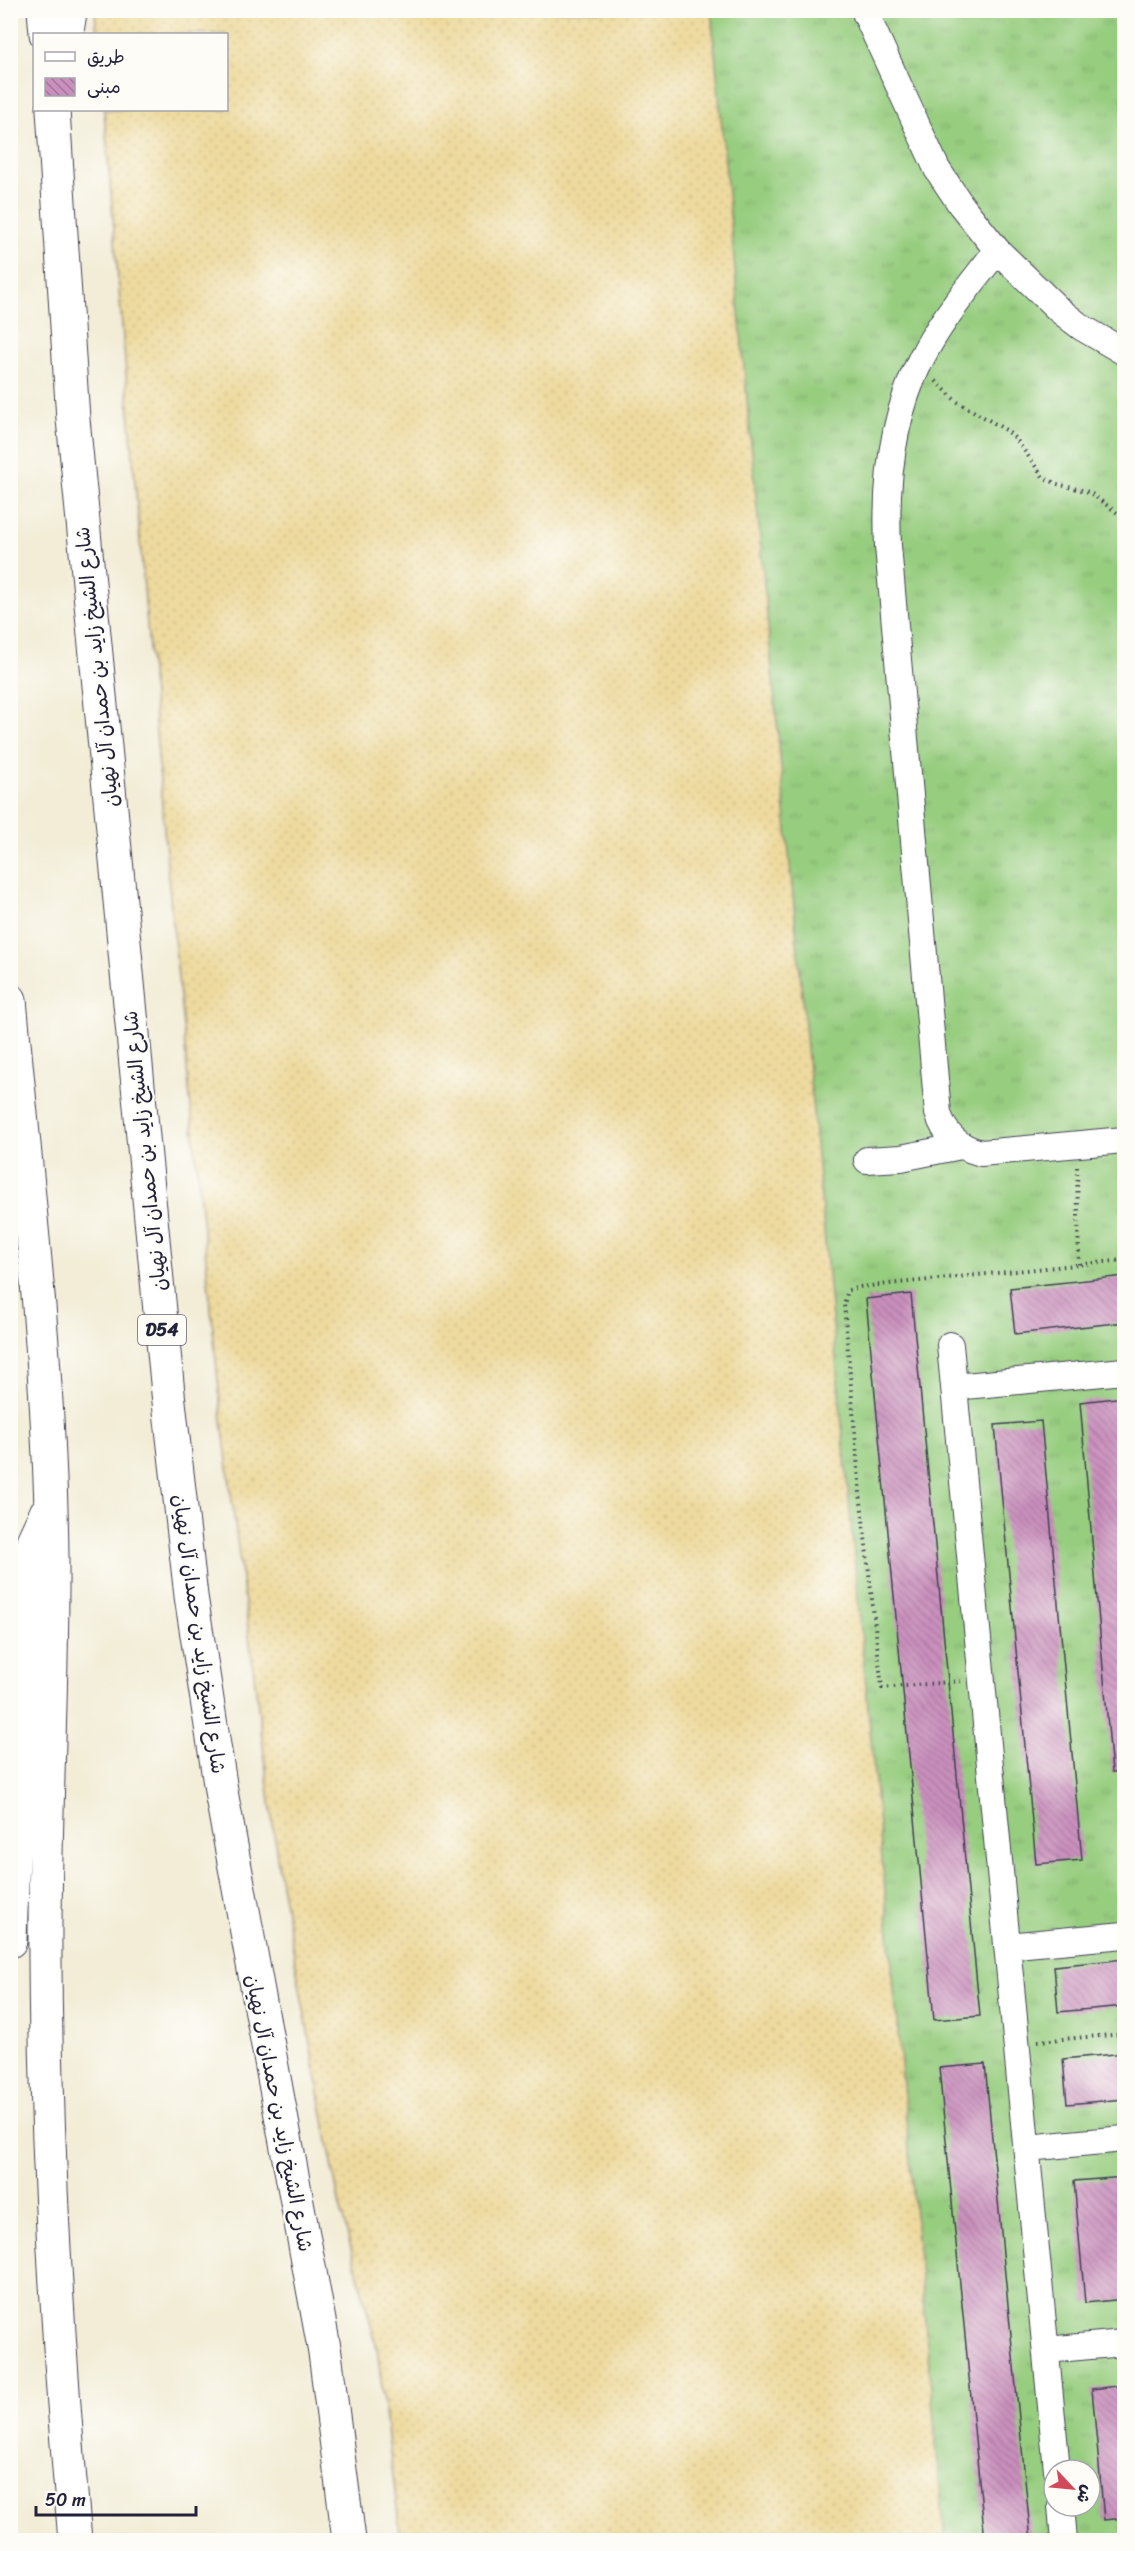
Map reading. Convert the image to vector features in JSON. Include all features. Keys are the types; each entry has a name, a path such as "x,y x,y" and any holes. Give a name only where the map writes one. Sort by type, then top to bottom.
{"highway":[{"path":"44,10 46,33"},
{"name":"شارع الشيخ زايد بن حمدان آل نهيان","path":"53,111 74,431 167,1382 191,1596 222,1797 325,2353 349,2541"},
{"path":"10,1000 38,1296 47,1426 51,1687 45,1829 48,2107 63,2395 75,2541"},
{"path":"10,1941 22,1595 33,1541 50,1506"}],"street":[{"path":"67,33 71,10"},
{"path":"864,10 938,169 961,205 997,250 1059,310 1081,327 1125,352"},
{"path":"997,250 955,306 921,358 901,412 893,445 886,512 938,1113 946,1132 961,1146 970,1150 991,1153 1125,1140"},
{"path":"867,1160 921,1155 961,1146"},
{"path":"950,1345 1056,2458"},
{"path":"954,1387 1125,1371"},
{"path":"1007,1946 1125,1935"},
{"path":"1027,2148 1125,2139"},
{"path":"1046,2350 1125,2343"},
{"path":"1062,2518 1064,2541"}],"path":[{"path":"921,358 940,386 956,401 1006,430 1016,439 1043,477 1058,484 1089,492 1125,518"},
{"path":"1076,1145 1079,1265"},
{"path":"982,1679 882,1688 860,1493 844,1304 848,1290 1125,1260"},
{"path":"1016,2043 1125,2034"}],"green space":[{"path":"711,11 1124,11 1124,2540 945,2540"}],"sand":[{"path":"95,11 711,11 945,2540 401,2540 377,2348 339,2202 279,1873 222,1421 168,876 104,111 228,111 228,33 97,33"}],"building":[{"path":"1125,1276 1125,1322 1015,1334 1010,1288"},
{"path":"911,1294 980,2016 934,2020 866,1299"},
{"path":"1125,1397 1125,1772 1112,1772 1080,1402"},
{"path":"1041,1421 1082,1860 1036,1864 995,1425"},
{"path":"1125,1959 1125,2006 1058,2012 1054,1966"},
{"path":"1125,2053 1125,2099 1067,2104 1063,2059"},
{"path":"985,2064 1031,2541 985,2541 939,2068"},
{"path":"1125,2177 1125,2299 1085,2303 1074,2181"},
{"path":"1125,2385 1125,2518 1104,2520 1102,2458 1098,2458 1092,2389"}]}
